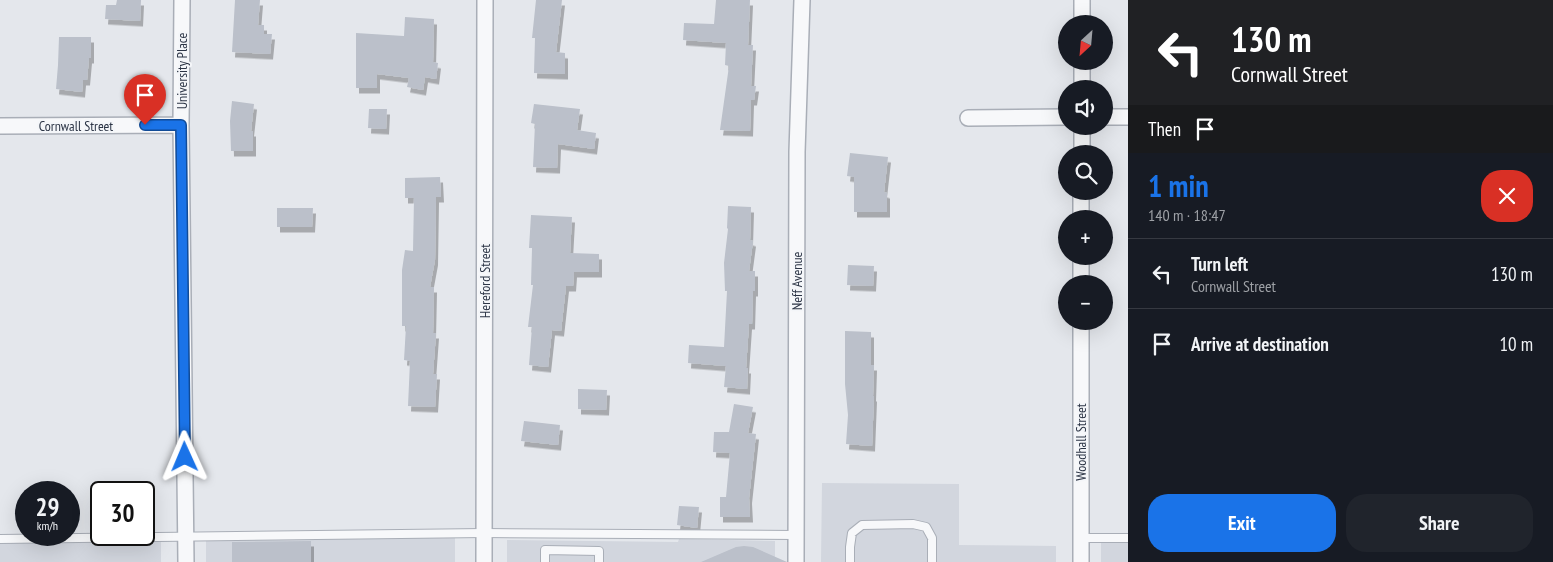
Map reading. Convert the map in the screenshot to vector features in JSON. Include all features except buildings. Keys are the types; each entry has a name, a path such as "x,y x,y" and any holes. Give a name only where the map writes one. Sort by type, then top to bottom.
{"street":[{"name":"University Place","path":"182,0 181,125 186,562"},
{"name":"Hereford Street","path":"484,562 485,0"},
{"name":"Neff Avenue","path":"796,562 797,152 802,0"},
{"path":"1082,0 1082,15"},
{"path":"968,118 1058,117"},
{"path":"1113,117 1128,117"},
{"name":"Cornwall Street","path":"0,126 181,125"},
{"name":"Woodhall Street","path":"1081,330 1081,562"}],"lane":[{"path":"850,562 852,533 862,525 913,524 926,528 932,538 932,562"},
{"path":"0,539 484,533 796,535"},
{"path":"1081,538 1128,538"},
{"path":"545,562 545,550 599,552 599,562"}],"shaded area":[{"path":"822,483 959,484 959,545 1056,546 1056,562 821,562"},
{"path":"455,537 455,562 206,562 206,540"},
{"path":"679,539 775,541 775,562 507,562 507,540 678,542"},
{"path":"90,542 90,546 155,546 155,542 161,542 161,562 0,562 0,543 15,543 15,546 80,546 80,543"},
{"path":"1101,543 1128,543 1128,562 1101,562"}],"route":[{"path":"145,125 181,125 185,457"}]}
